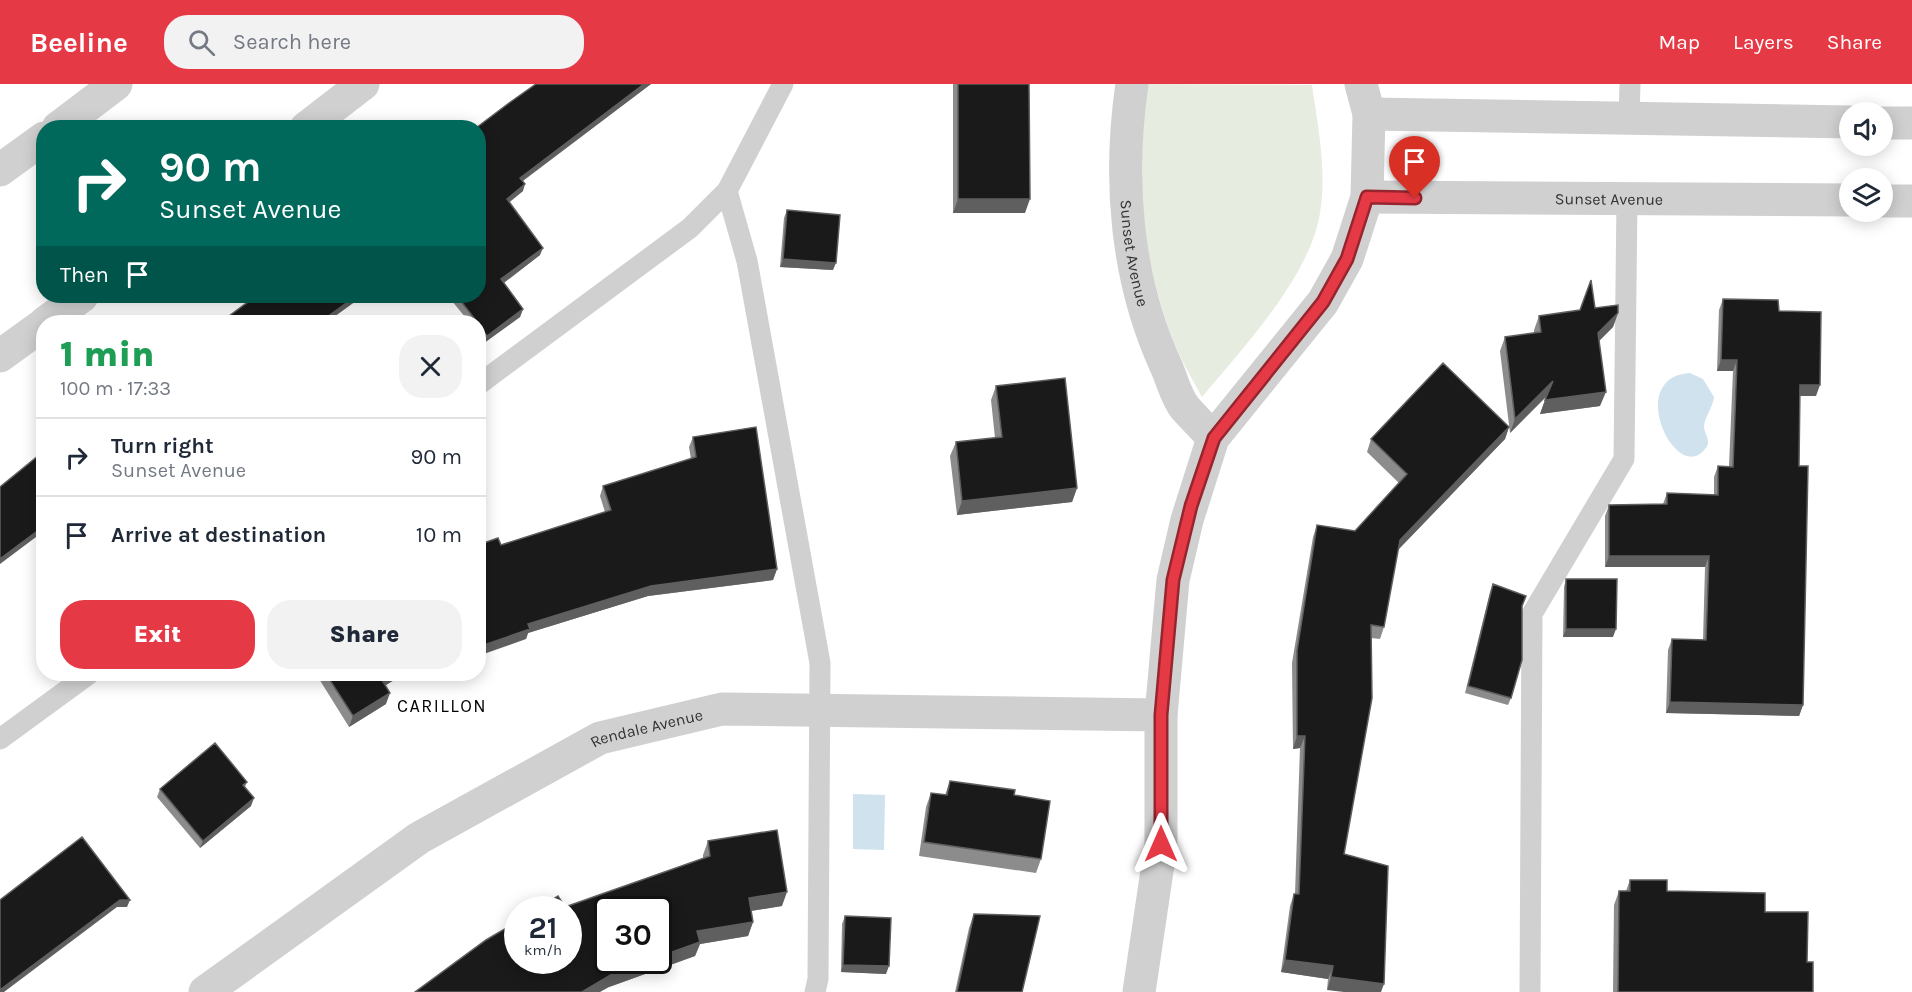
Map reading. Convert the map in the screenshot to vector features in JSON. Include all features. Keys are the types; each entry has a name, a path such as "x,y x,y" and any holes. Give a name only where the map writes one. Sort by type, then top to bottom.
{"street":[{"path":"68,120 116,84"},
{"path":"316,120 363,84"},
{"name":"Sunset Avenue","path":"1132,84 1126,120 1127,222 1134,272 1152,338 1184,406 1214,438"},
{"path":"1139,992 1161,844 1161,715 1173,580 1191,506 1214,438 1323,302 1347,259 1367,197 1365,99 1629,118 1839,122"},
{"path":"1893,123 1912,123"},
{"path":"0,170 36,144"},
{"name":"Sunset Avenue","path":"1367,197 1839,200"},
{"path":"1893,201 1912,201"},
{"path":"55,315 72,303"},
{"path":"0,356 36,329"},
{"name":"Rendale Avenue","path":"205,992 419,838 600,738 722,709 1161,715"}],"lane":[{"path":"486,379 690,228 727,191 783,84"},
{"path":"1629,118 1630,84"},
{"path":"727,191 747,261 820,663 818,979 815,992"},
{"path":"1530,992 1532,614 1624,459 1627,199"},
{"path":"0,739 79,681"}],"shaded area":[{"path":"1147,84 1312,85 1323,181 1320,213 1314,237 1289,287 1254,335 1202,397 1173,340 1162,309 1147,246 1140,181 1140,148"}],"water":[{"path":"1690,373 1703,379 1714,397 1704,424 1708,443 1705,449 1693,457 1681,453 1670,442 1662,426 1658,409 1660,392 1671,379"},
{"path":"853,794 885,795 884,850 853,849"}],"building":[{"path":"536,84 644,84 520,178 525,184 507,199 543,248 501,279 523,309 487,336 486,315 472,315 462,303 486,303 486,120"},
{"path":"958,84 1029,84 1030,199 958,199"},
{"path":"787,210 840,215 836,263 783,259"},
{"path":"1591,280 1595,308 1618,305 1618,313 1598,333 1606,392 1545,400 1553,381 1515,419 1505,337 1541,332 1539,316 1580,310"},
{"path":"1723,299 1778,300 1779,311 1821,312 1820,385 1800,385 1799,466 1808,466 1803,705 1670,702 1672,639 1706,640 1709,556 1609,556 1609,505 1667,504 1667,493 1718,495 1718,466 1733,467 1737,360 1721,360"},
{"path":"247,303 346,303 330,315 230,315"},
{"path":"1443,363 1509,427 1400,540 1384,627 1371,625 1372,698 1344,854 1388,866 1384,984 1331,977 1333,966 1285,960 1294,894 1299,894 1305,736 1297,736 1297,651 1317,525 1355,531 1407,474 1371,439"},
{"path":"1065,378 1077,488 962,501 956,442 1002,437 996,386"},
{"path":"756,427 777,569 651,586 528,624 530,629 486,644 486,542 498,538 501,545 611,510 603,486 696,457 693,437"},
{"path":"36,458 36,532 0,559 0,487"},
{"path":"1566,579 1617,579 1616,629 1566,629"},
{"path":"1493,584 1526,596 1522,606 1522,660 1511,698 1468,686"},
{"path":"330,681 383,681 390,693 353,716"},
{"path":"215,743 247,782 243,785 254,798 203,841 160,789"},
{"path":"950,781 1015,790 1014,795 1050,801 1041,859 924,842 931,793 947,795"},
{"path":"777,830 787,892 749,898 753,922 697,931 700,942 672,952 672,896 596,896 710,856 708,841"},
{"path":"82,837 130,900 120,900 0,990 0,900"},
{"path":"1630,880 1667,880 1667,891 1765,893 1765,912 1808,912 1807,962 1813,962 1813,992 1618,992 1619,891 1630,891"},
{"path":"594,897 594,974 612,974 582,992 415,992 504,929 504,974 582,974 582,901"},
{"path":"974,914 1040,916 1022,992 957,992"},
{"path":"845,916 891,918 889,966 843,965"}],"district":[{"name":"CARILLON","path":"442,706"}],"route":[{"path":"1161,844 1161,715 1173,580 1191,506 1214,438 1323,302 1347,259 1367,197 1415,198"}]}
